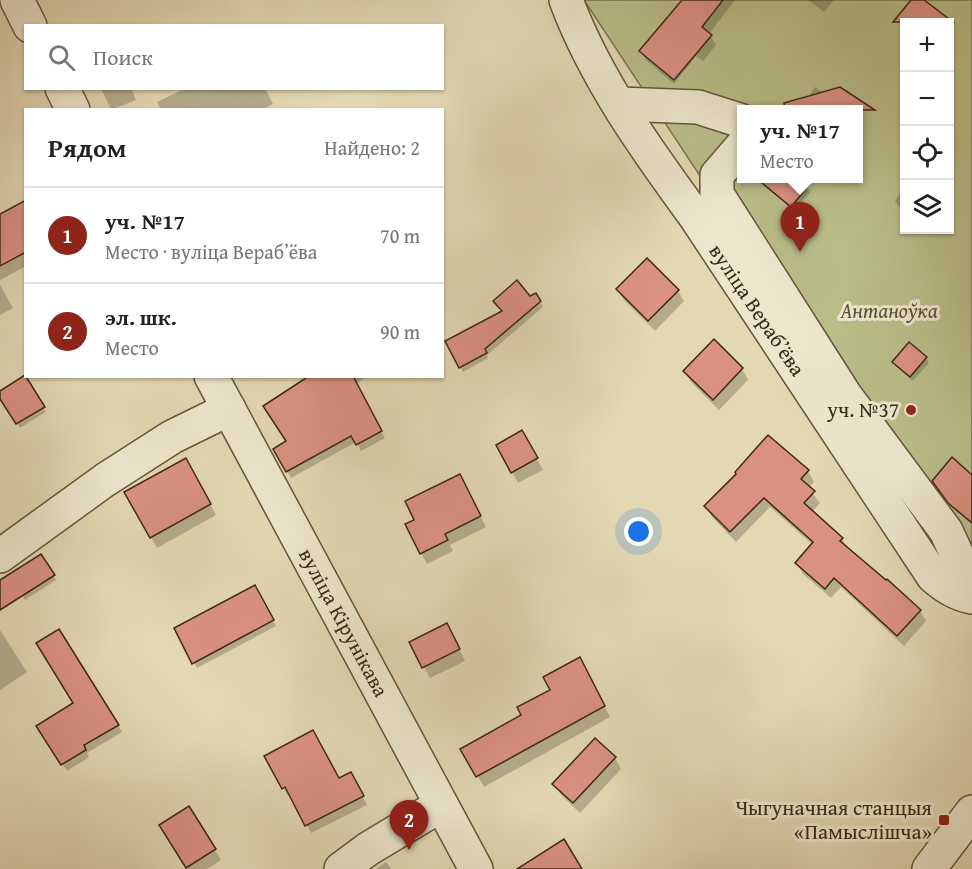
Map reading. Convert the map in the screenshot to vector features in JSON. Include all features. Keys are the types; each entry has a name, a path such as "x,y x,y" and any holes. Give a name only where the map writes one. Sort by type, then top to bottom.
{"street":[{"path":"17,0 29,24"},
{"name":"вуліца Верабʼёва","path":"566,0 596,64 653,158 695,216 933,576 944,586 960,595 972,597"},
{"path":"63,90 72,108"},
{"path":"620,104 698,107 737,120"},
{"path":"737,151 717,175 717,194 845,395 946,531 972,587"},
{"name":"вуліца Кірунікава","path":"212,378 476,869"},
{"path":"0,556 105,480 172,437 229,409"},
{"path":"341,869 368,849 441,805"},
{"path":"929,869 972,812"}],"green space":[{"name":"Антаноўка","path":"584,0 972,0 972,577 958,567"}],"building":[{"path":"682,0 723,0 702,27 712,35 674,80 639,51"},
{"path":"911,0 924,0 948,18 900,18 900,22 893,22"},
{"path":"840,87 875,110 863,110 863,105 784,105 784,103"},
{"path":"762,183 811,183 791,207"},
{"path":"24,201 24,253 0,266 0,214"},
{"path":"647,258 679,290 648,321 616,289"},
{"path":"517,280 530,296 536,293 541,301 485,349 487,353 459,368 445,341 502,311 493,301"},
{"path":"714,339 743,368 713,400 683,371"},
{"path":"909,342 927,357 910,377 892,362"},
{"path":"24,376 45,407 16,424 0,399 0,391"},
{"path":"306,378 354,378 382,431 356,445 351,436 286,472 273,449 286,441 263,406"},
{"path":"522,430 538,458 511,473 496,445"},
{"path":"768,435 809,470 801,479 815,491 804,503 843,538 840,541 921,610 897,636 834,578 825,589 795,563 813,542 764,498 730,532 704,506 736,474 735,472"},
{"path":"952,457 972,475 972,523 948,503 932,481"},
{"path":"186,458 211,504 150,538 124,492"},
{"path":"460,474 481,516 445,534 448,540 420,554 405,524 414,520 405,501"},
{"path":"41,554 55,575 0,610 0,580"},
{"path":"255,585 274,620 192,664 174,628"},
{"path":"447,623 460,649 422,668 409,642"},
{"path":"59,629 119,725 84,745 86,750 61,765 36,726 73,703 36,643"},
{"path":"580,657 605,706 476,777 460,749 521,715 517,707 550,690 543,677"},
{"path":"313,730 339,778 351,772 364,796 305,826 285,787 282,789 264,756"},
{"path":"595,738 616,757 573,803 552,784"},
{"path":"189,806 216,849 186,868 159,825"},
{"path":"564,839 582,869 517,869"}],"place":[{"name":"уч. №17","path":"800,252"},
{"name":"уч. №37","path":"911,410"},
{"name":"Чыгуначная станцыя «Памыслішча»","path":"944,820"},
{"name":"эл. шк.","path":"409,850"}]}
